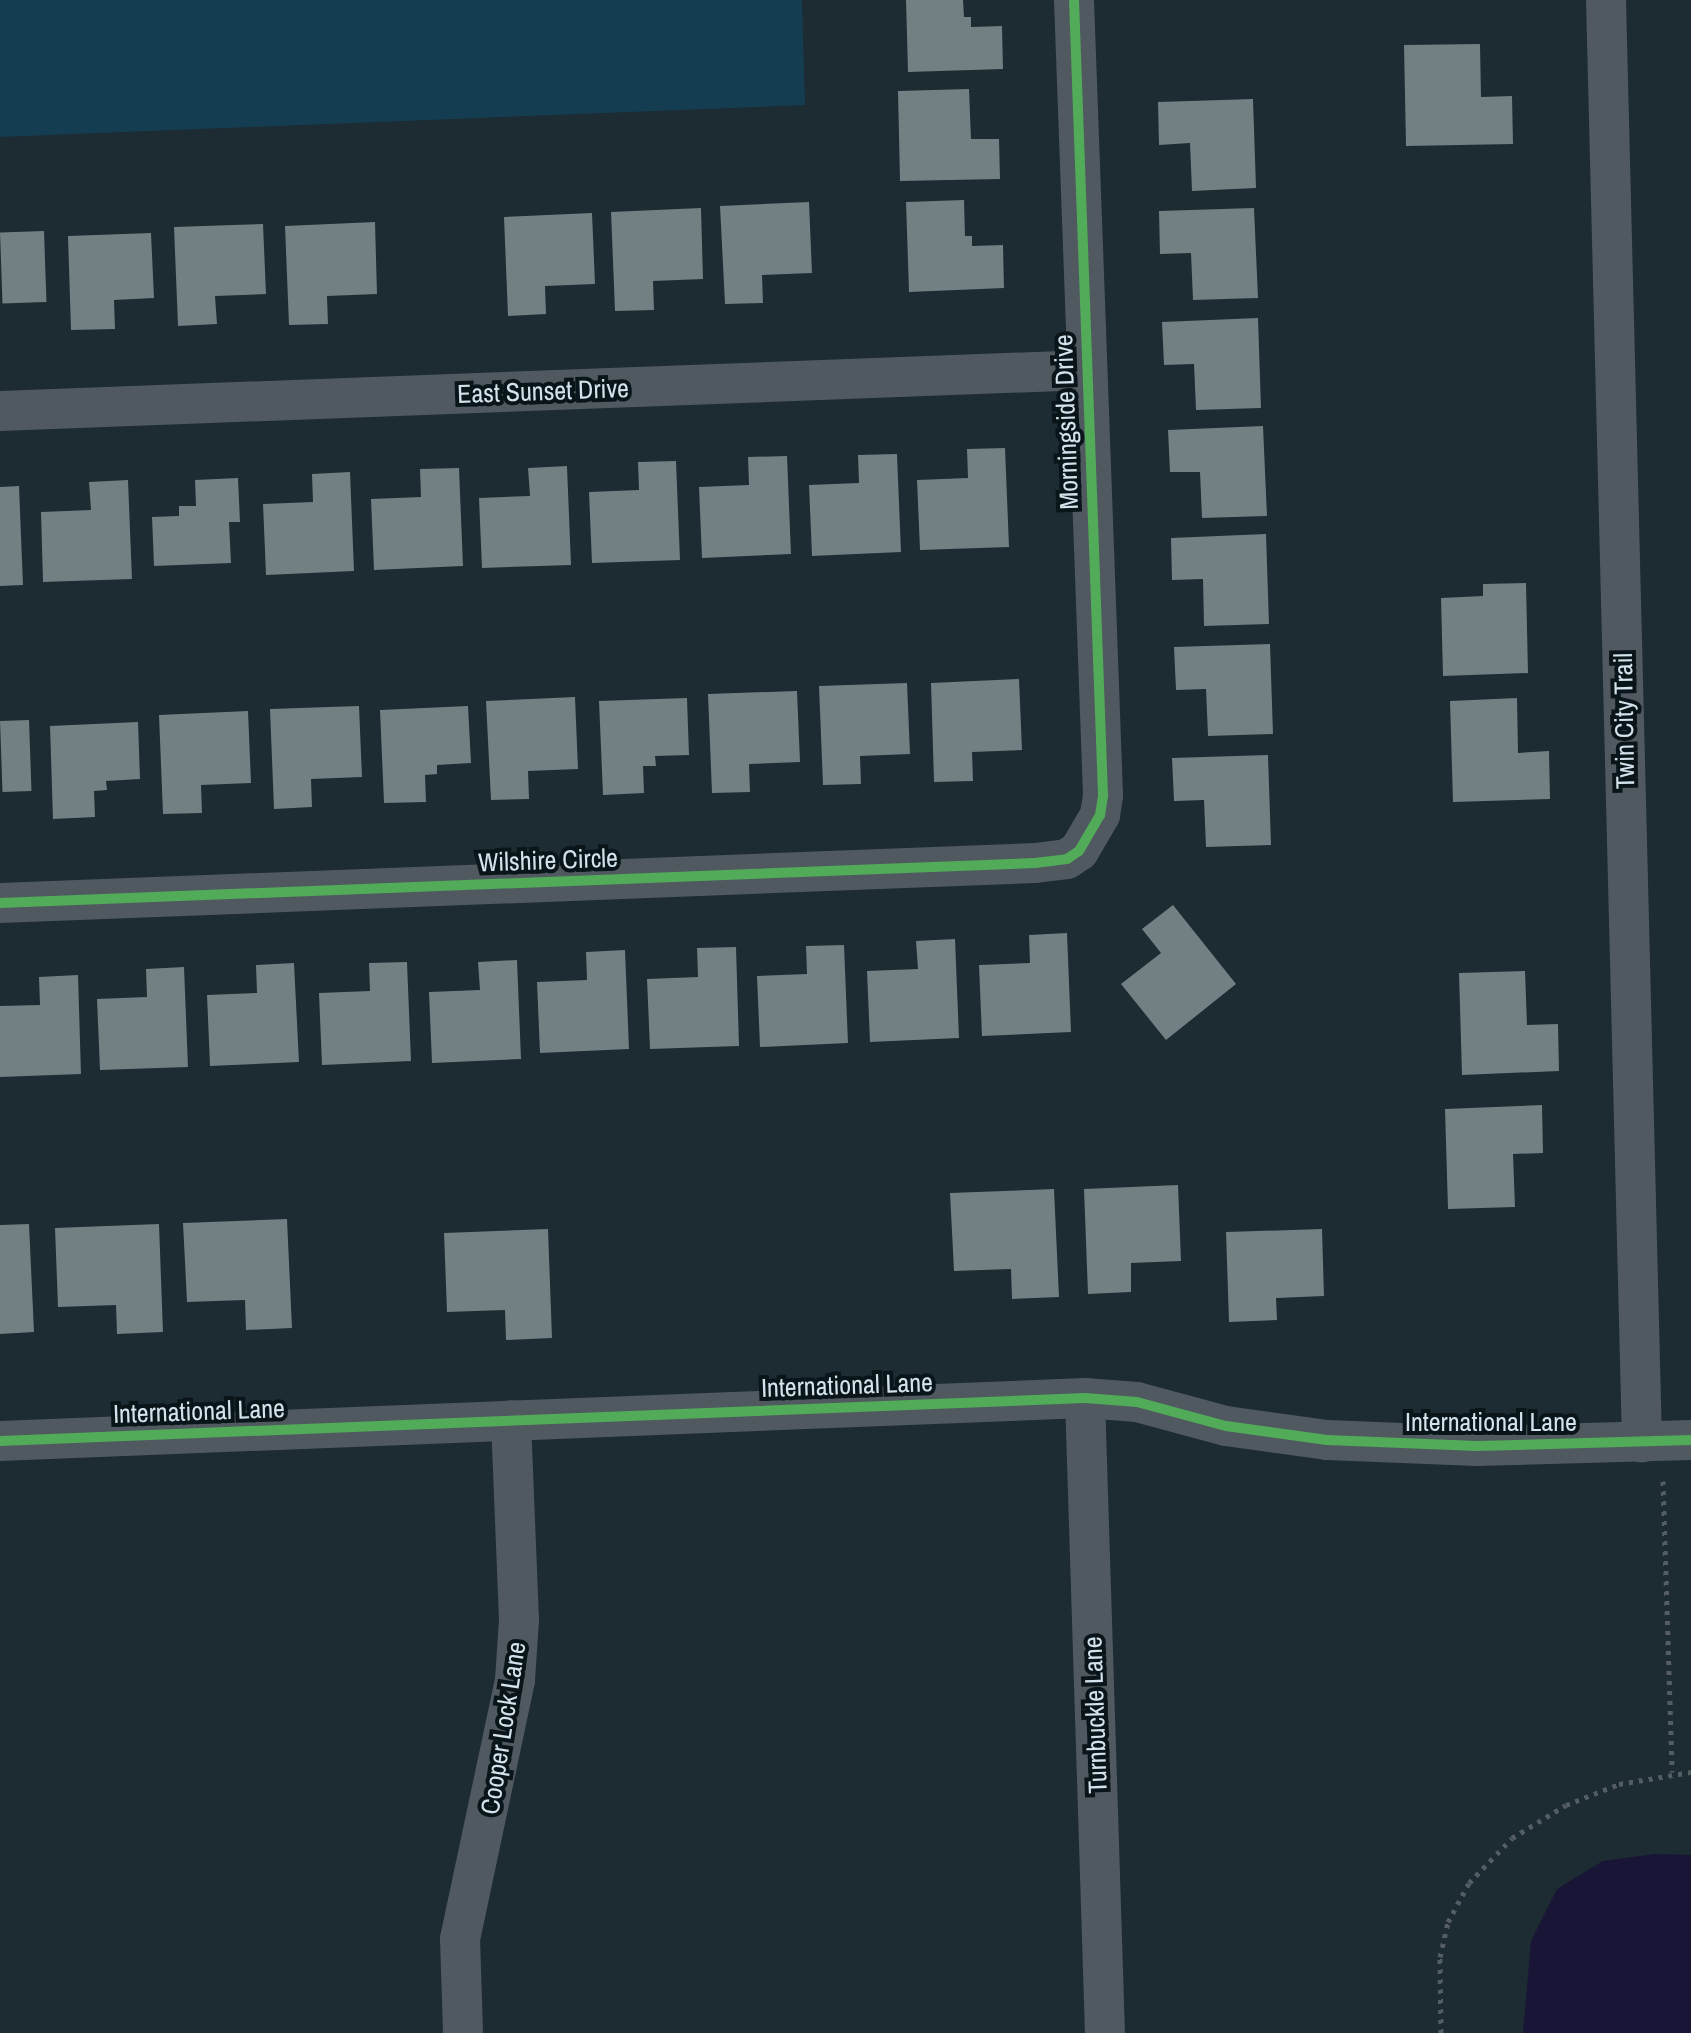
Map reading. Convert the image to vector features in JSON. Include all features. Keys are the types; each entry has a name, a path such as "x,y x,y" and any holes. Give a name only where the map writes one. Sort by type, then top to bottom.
{"street":[{"name":"Morningside Drive","path":"1074,0 1103,795 1088,839"},
{"name":"Twin City Trail","path":"1606,0 1665,1442"},
{"name":"East Sunset Drive","path":"0,411 1086,370"},
{"name":"Wilshire Circle","path":"0,903 1035,863 1067,859 1088,839"},
{"name":"International Lane","path":"0,1441 1085,1398 1137,1402 1226,1426 1327,1440 1477,1446 1665,1442"},
{"name":"Turnbuckle Lane","path":"1085,1398 1105,2033"},
{"name":"Cooper Lock Lane","path":"463,2033 460,1939 515,1680 519,1620 511,1420"}],"path":[{"path":"1665,1442 1672,1772"},
{"path":"1441,2033 1440,1957 1448,1922 1469,1883 1512,1838 1566,1805 1619,1784 1672,1772 1691,1772"}],"shaded area":[{"path":"0,0 802,0 805,105 0,137"},
{"path":"1655,1854 1691,1855 1691,2033 1523,2033 1531,1941 1557,1889 1603,1861"}],"building":[{"path":"906,0 963,0 964,17 971,17 971,27 1002,26 1003,69 908,72"},
{"path":"1480,44 1481,97 1512,96 1513,144 1406,146 1404,45"},
{"path":"969,89 971,139 999,139 1000,179 900,181 898,91"},
{"path":"1253,99 1256,188 1192,191 1190,143 1159,145 1158,102"},
{"path":"964,200 965,236 972,236 972,246 1003,245 1004,288 909,292 906,202"},
{"path":"809,202 812,273 762,275 763,303 725,304 720,206"},
{"path":"701,208 703,279 653,281 654,310 615,311 611,212"},
{"path":"1254,208 1258,298 1193,300 1191,253 1160,254 1159,211"},
{"path":"592,213 595,284 545,286 546,314 508,316 504,217"},
{"path":"375,222 377,294 327,296 328,324 289,325 285,226"},
{"path":"263,224 266,294 215,296 217,324 178,326 174,227"},
{"path":"44,231 46,302 3,303 0,233"},
{"path":"151,233 154,298 114,300 115,329 71,330 68,236"},
{"path":"1258,318 1261,408 1196,410 1194,364 1164,365 1162,322"},
{"path":"1263,426 1267,516 1202,518 1200,472 1170,472 1168,430"},
{"path":"1005,448 1009,547 920,550 917,480 968,478 967,449"},
{"path":"897,454 901,552 812,556 809,485 859,483 858,455"},
{"path":"787,456 791,554 702,558 699,487 749,485 748,457"},
{"path":"676,461 680,560 592,563 589,492 639,490 638,462"},
{"path":"567,466 571,565 482,568 479,498 530,496 528,468"},
{"path":"459,468 463,566 374,570 371,499 421,497 420,469"},
{"path":"350,472 354,571 266,575 263,504 313,502 312,474"},
{"path":"238,478 240,522 229,522 231,563 154,566 152,517 179,516 179,506 196,506 195,480"},
{"path":"128,480 132,579 43,582 41,512 91,510 89,482"},
{"path":"19,486 23,585 0,586 0,487"},
{"path":"1266,534 1269,624 1204,626 1203,579 1172,580 1171,538"},
{"path":"1526,583 1528,673 1443,676 1441,598 1483,596 1483,584"},
{"path":"1270,644 1273,734 1208,736 1206,689 1176,690 1174,647"},
{"path":"1019,679 1022,750 972,752 973,781 934,782 931,683"},
{"path":"907,683 910,754 860,756 861,784 823,785 819,686"},
{"path":"797,691 800,762 749,764 750,792 712,793 708,694"},
{"path":"575,697 578,769 528,771 529,799 491,800 486,701"},
{"path":"687,698 689,755 655,756 656,766 643,766 644,793 603,795 599,701"},
{"path":"1517,698 1518,753 1549,751 1550,799 1453,802 1450,701"},
{"path":"359,706 362,777 311,779 312,807 274,809 270,709"},
{"path":"468,706 471,763 437,765 437,774 425,775 426,802 384,803 380,710"},
{"path":"248,711 251,783 201,785 202,813 163,814 159,715"},
{"path":"29,720 31,791 2,792 0,721"},
{"path":"138,722 140,779 106,781 107,790 94,791 95,817 53,819 50,726"},
{"path":"1268,755 1271,845 1206,847 1204,800 1174,801 1172,758"},
{"path":"1173,905 1236,984 1166,1040 1121,984 1161,953 1142,929"},
{"path":"1067,933 1071,1032 982,1036 979,965 1030,963 1029,935"},
{"path":"955,939 959,1038 870,1042 867,971 918,969 916,941"},
{"path":"844,945 848,1043 760,1047 757,976 807,974 806,946"},
{"path":"736,947 739,1046 650,1049 647,979 698,977 697,948"},
{"path":"625,950 629,1049 540,1053 537,982 587,980 586,952"},
{"path":"517,960 521,1059 432,1063 429,992 480,990 478,962"},
{"path":"407,962 411,1061 322,1065 319,993 370,991 369,963"},
{"path":"294,963 299,1062 210,1066 207,995 257,993 256,965"},
{"path":"184,967 188,1067 100,1070 97,999 147,997 146,969"},
{"path":"1525,971 1527,1025 1558,1024 1559,1071 1462,1075 1459,973"},
{"path":"78,975 81,1074 0,1077 0,1006 40,1005 39,977"},
{"path":"1542,1105 1543,1153 1513,1154 1515,1207 1448,1209 1445,1109"},
{"path":"1178,1185 1181,1261 1131,1263 1131,1292 1088,1294 1084,1189"},
{"path":"1054,1189 1059,1297 1012,1299 1011,1269 954,1271 950,1193"},
{"path":"287,1219 292,1328 246,1330 245,1300 187,1302 183,1223"},
{"path":"29,1224 34,1332 0,1334 0,1225"},
{"path":"159,1224 163,1332 117,1334 116,1305 58,1307 55,1228"},
{"path":"548,1229 552,1338 506,1340 505,1310 447,1312 444,1233"},
{"path":"1322,1229 1324,1296 1276,1298 1277,1320 1229,1322 1226,1232"}],"cycle path":[{"path":"0,903 1035,863 1067,859 1079,851 1100,815 1103,795 1074,0"},
{"path":"0,1441 1085,1398 1137,1402 1226,1426 1327,1440 1477,1446 1691,1440"}]}
